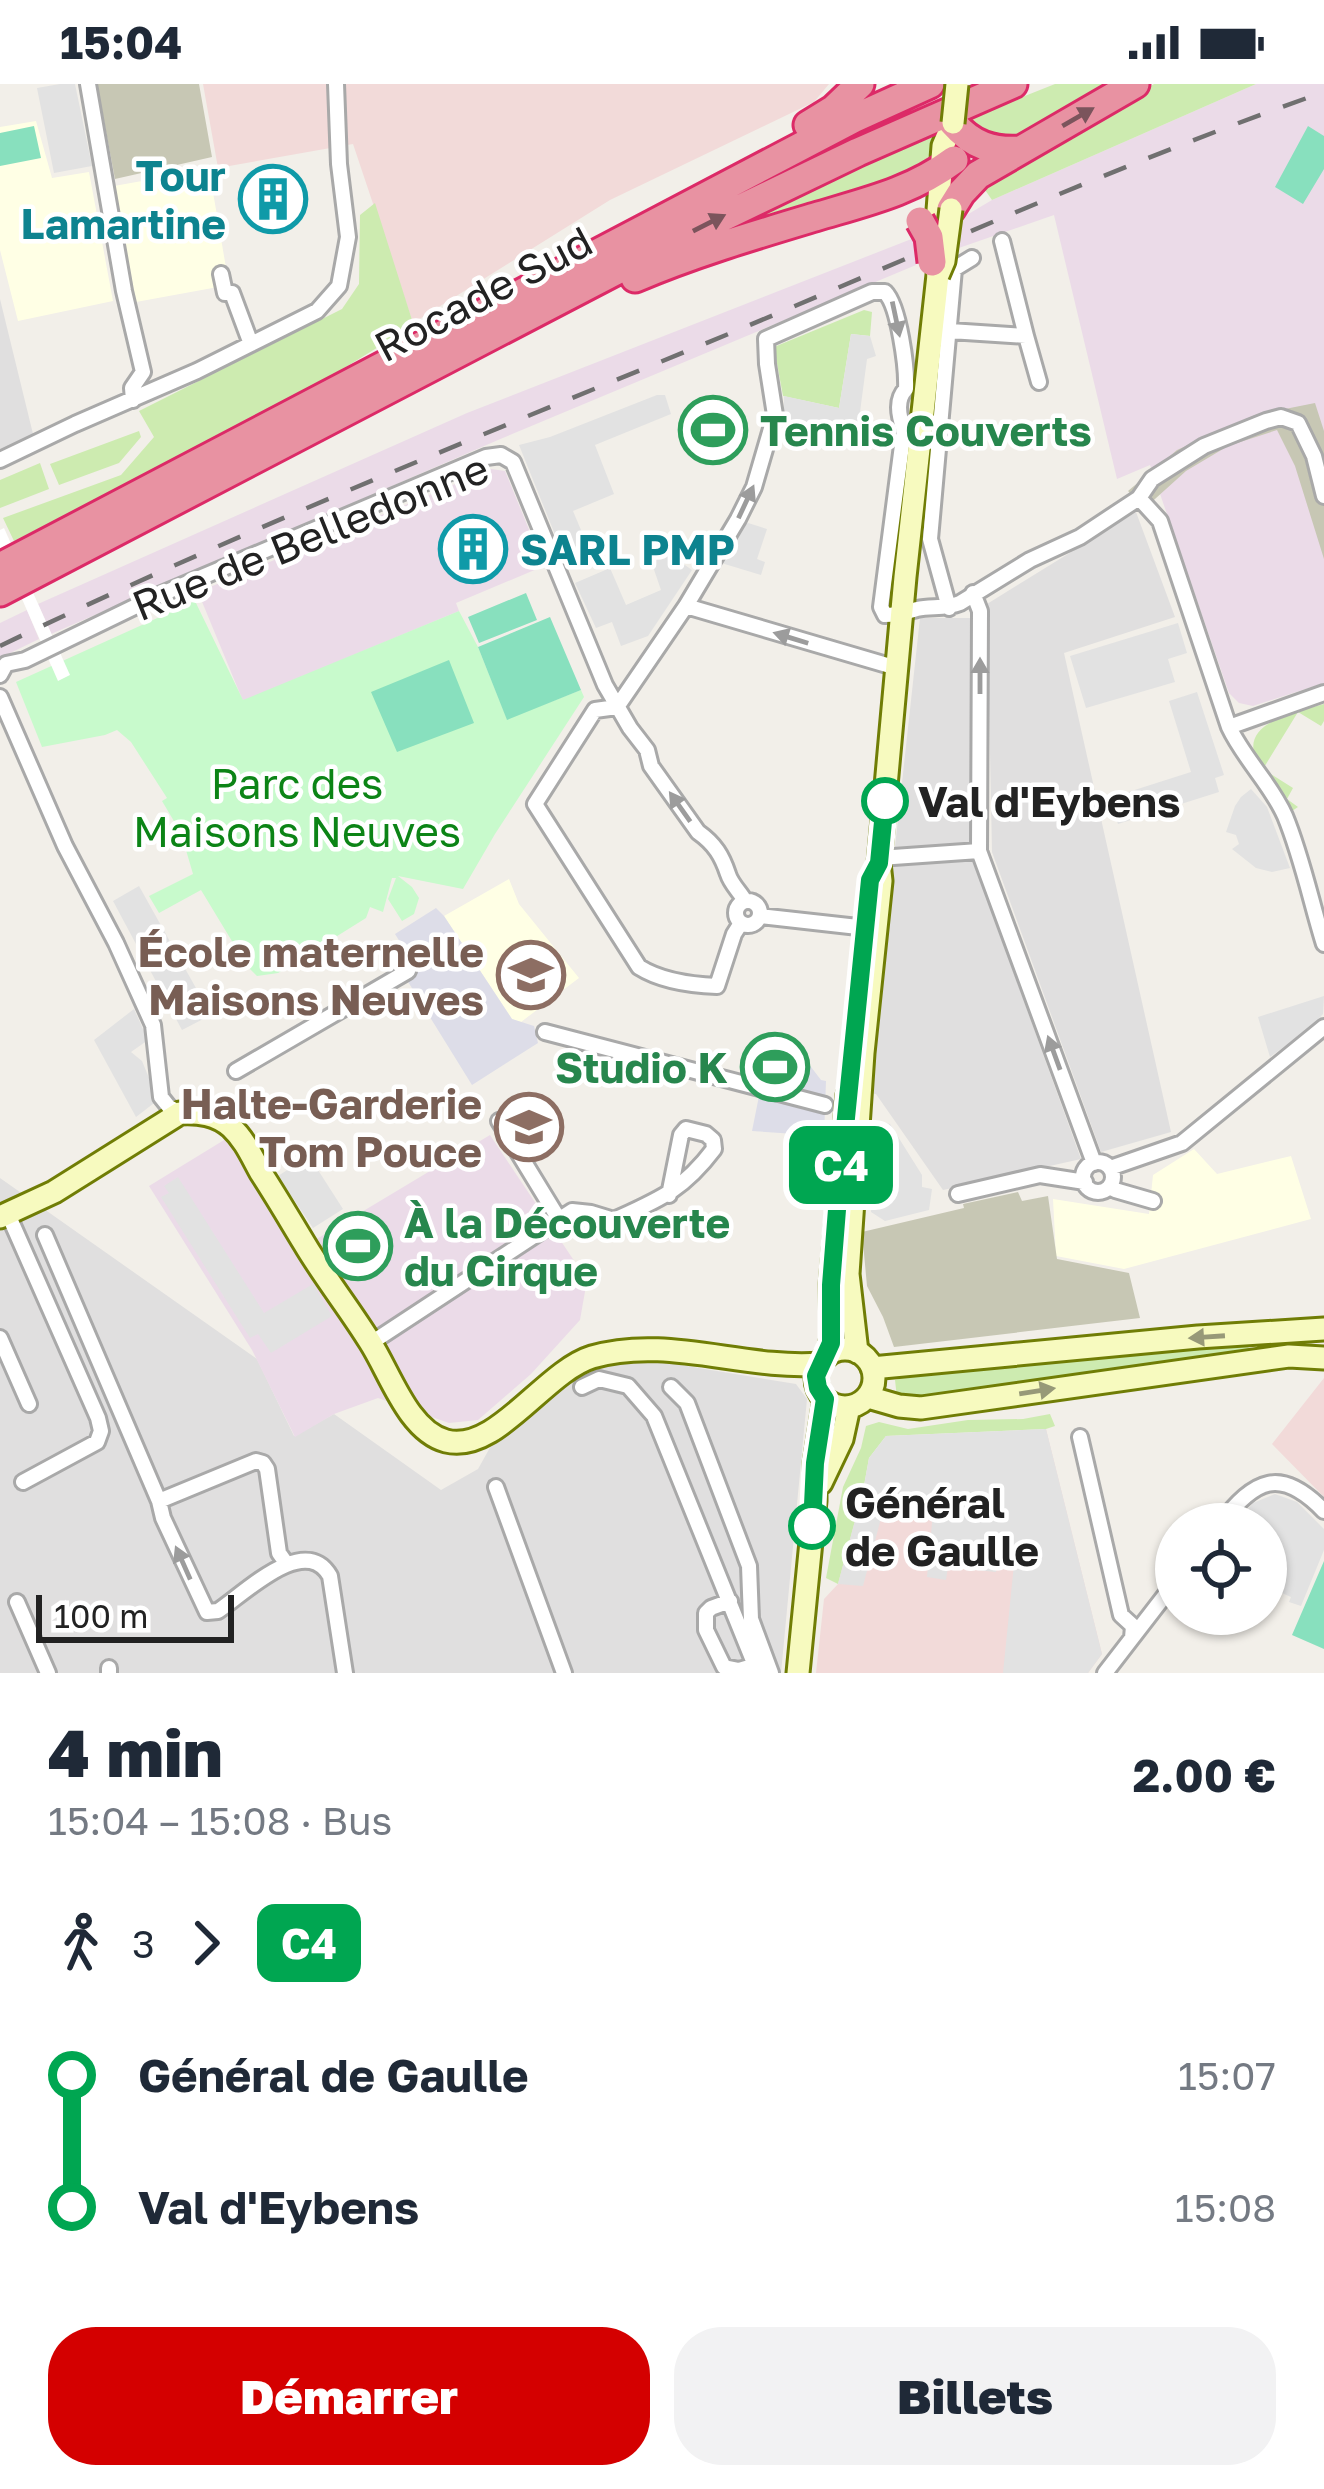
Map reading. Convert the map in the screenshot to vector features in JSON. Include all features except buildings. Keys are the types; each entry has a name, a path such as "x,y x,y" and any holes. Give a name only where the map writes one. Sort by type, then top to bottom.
{"highway":[{"path":"632,236 834,109 860,84"},
{"name":"Rocade Sud","path":"0,592 745,206 1013,84"},
{"path":"935,268 929,237 936,214 979,175 1136,84"},
{"name":"Rocade Sud","path":"0,567 853,119 925,86"},
{"path":"952,123 977,144 999,151 1021,150"},
{"path":"530,315 569,308 741,239 865,204 921,183 947,165"},
{"path":"865,204 936,214"}],"main road":[{"path":"936,214 956,141 952,123 957,84"},
{"path":"798,1673 815,1501 821,1393 816,1376 832,1337 831,1285 842,1153 880,881 935,268"},
{"path":"815,1501 859,1402 874,1383 848,1274 872,928"},
{"path":"4,1216 54,1192 180,1113 201,1112 220,1119 247,1146 418,1424 449,1442 488,1435 552,1379 589,1358 616,1353 677,1351 788,1365 824,1359 842,1349 865,1360 1324,1329"},
{"path":"726,1358 821,1393 836,1406 859,1402 921,1408 1289,1356 1324,1356"}],"street":[{"path":"88,84 142,372 132,388 133,400"},
{"path":"0,460 317,310 339,286 348,236 336,84"},
{"path":"1002,241 1039,382"},
{"path":"949,608 930,539 954,268 972,258"},
{"path":"221,274 250,344"},
{"path":"741,923 717,986 649,974 639,967 535,804 595,710 617,707 738,519 775,415 766,339 872,292 885,292 894,302 907,371 900,395 898,416 904,430 880,608 885,616 949,608 1079,537 1139,498 1152,478 1204,446 1266,421 1281,417 1298,423 1314,456 1324,496"},
{"path":"950,331 1026,336"},
{"name":"Rue de Belledonne","path":"0,675 6,664 25,660 157,596 494,454 505,457 513,463 617,707 647,750 651,766 727,865 745,901"},
{"path":"1139,498 1160,521 1237,745 1285,818 1324,944"},
{"path":"973,593 980,611 980,851 1094,1163"},
{"path":"686,606 897,668"},
{"path":"1229,727 1324,693"},
{"path":"0,697 64,846 163,1047 161,1097 180,1113"},
{"path":"879,861 980,851"},
{"path":"741,923 736,910 745,901 757,904 760,916"},
{"path":"741,923 752,924 760,916"},
{"path":"760,916 872,928"},
{"path":"236,1071 408,971"},
{"path":"1153,1201 1115,1190 1111,1177 1103,1163 1094,1163 1084,1173 1090,1190 1100,1192 1111,1177 1182,1143 1324,1027"},
{"path":"545,1032 825,1106"},
{"path":"499,1121 560,1220"},
{"path":"371,1342 572,1211 614,1220 668,1195 714,1148 706,1134 686,1130 681,1135 668,1195"},
{"path":"958,1194 1040,1175 1084,1182"},
{"path":"4,1216 100,1431 97,1442 23,1482"},
{"path":"45,1235 207,1612 218,1611 286,1563 311,1558 323,1564 330,1576 345,1673"},
{"path":"0,1338 29,1404"},
{"path":"583,1387 598,1378 628,1386 654,1416 730,1601 757,1669 724,1667 706,1630 706,1613 730,1601"},
{"path":"671,1388 687,1403 749,1566 751,1618 771,1673"},
{"path":"1079,1437 1121,1616 1133,1626 1132,1638"},
{"path":"159,1501 256,1461 263,1463 279,1553 286,1563"},
{"path":"1239,1503 1250,1490 1268,1484 1300,1489 1324,1511"},
{"path":"496,1486 564,1673"},
{"path":"17,1602 48,1673"},
{"path":"1105,1673 1155,1608"}],"shaded area":[{"path":"75,84 92,166 54,173 37,88"},
{"path":"97,84 199,84 212,157 115,179"},
{"path":"203,84 829,84 814,102 610,200 413,323 353,144 218,168"},
{"path":"1256,84 1324,84 1324,683 1253,706 1239,703 1229,693 1150,465 1117,479 1054,215 953,250 955,222 992,200"},
{"path":"36,121 52,178 89,172 113,301 18,321 0,250 0,127"},
{"path":"209,169 229,285 136,302 114,186"},
{"path":"914,238 916,265 51,634 38,604 467,413"},
{"path":"0,299 34,438 0,453"},
{"path":"851,334 870,336 876,356 867,359 855,450 784,430 784,396 839,408"},
{"path":"665,395 671,414 595,445 614,494 573,511 586,542 562,552 519,445"},
{"path":"1315,403 1324,431 1324,559 1295,466 1277,430 1228,446 1186,471 1145,508 1128,491 1177,450 1255,415"},
{"path":"491,469 505,471 544,566 456,603 459,611 243,701 198,592"},
{"path":"1136,512 1175,617 1064,653 1171,1132 1101,1152 992,852 987,604"},
{"path":"745,522 767,529 757,559 765,562 761,575 718,562"},
{"path":"677,553 692,570 648,636 621,646 612,622 596,628 575,583 610,568 626,605 661,590 651,561"},
{"path":"27,610 39,639 0,658 0,623"},
{"path":"920,618 973,618 970,844 895,847"},
{"path":"1178,623 1187,653 1168,659 1175,682 1086,708 1070,656"},
{"path":"1197,692 1224,775 1215,778 1219,792 1118,824 1111,803 1123,799 1122,794 1191,772 1169,701"},
{"path":"1251,789 1267,807 1290,868 1272,872 1256,868 1232,849 1239,844 1236,835 1226,832 1235,806"},
{"path":"973,860 1081,1159 943,1190 876,1094 869,1093 893,865"},
{"path":"509,879 519,904 579,978 521,1022 512,1019 444,916"},
{"path":"139,886 211,1015 182,1030 113,901"},
{"path":"436,908 512,1019 534,1026 538,1043 472,1085 402,972 408,955 395,934"},
{"path":"1324,996 1323,1014 1270,1057 1258,1017"},
{"path":"134,1009 148,1040 131,1052 142,1061 158,1100 136,1117 94,1040"},
{"path":"808,1063 826,1081 824,1136 752,1131 764,1071 789,1075"},
{"path":"874,1121 890,1124 922,1175 922,1187 932,1189 929,1210 885,1221 871,1212"},
{"path":"490,1135 587,1280 580,1320 531,1374 478,1420 449,1423 378,1398 334,1414 295,1437 252,1350 149,1186 229,1137 300,1249"},
{"path":"1194,1149 1217,1174 1291,1156 1311,1219 1124,1269 1056,1256 1053,1199 1149,1214 1153,1175"},
{"path":"309,1156 343,1209 313,1228 278,1176"},
{"path":"178,1177 264,1313 313,1284 332,1316 271,1353 258,1334 250,1338 161,1197 169,1193 164,1186"},
{"path":"0,1178 257,1359 294,1436 334,1414 441,1490 478,1469 492,1444 573,1375 605,1363 638,1358 796,1384 807,1399 781,1673 0,1673"},
{"path":"1018,1192 1022,1201 1048,1196 1057,1259 1129,1273 1140,1318 894,1347 867,1286 862,1232"},
{"path":"1324,1378 1324,1497 1272,1444"},
{"path":"1046,1429 1102,1654 1088,1673 816,1673 824,1599 838,1584 863,1491"},
{"path":"1046,1429 1102,1654 1088,1673 1003,1673 1014,1564 998,1562 996,1572 948,1567 946,1580 927,1577 933,1512 884,1507 863,1586 838,1584 869,1458 886,1436"},
{"path":"1275,1494 1297,1502 1324,1529 1324,1550 1301,1606 1289,1602 1287,1595 1287,1503 1253,1503"}],"green space":[{"path":"1055,84 1125,84 1016,142 969,131 969,118"},
{"path":"1154,84 1256,84 992,200 983,187"},
{"path":"34,126 41,158 0,166 0,133"},
{"path":"1308,126 1324,136 1324,169 1303,204 1275,187"},
{"path":"935,132 924,163 898,184 647,263"},
{"path":"375,203 413,323 408,328 264,414 14,541 3,518 121,475 154,437 139,411 342,309 359,284 360,215"},
{"path":"864,310 872,312 870,336 851,334 839,408 783,396 774,347"},
{"path":"139,431 141,437 119,463 59,485 50,464"},
{"path":"40,463 49,489 0,508 0,480"},
{"path":"526,593 537,620 479,643 468,617"},
{"name":"Parc des Maisons Neuves","path":"195,601 243,700 459,611 507,719 581,690 584,697 463,889 398,876 419,898 414,914 402,921 388,899 396,878 392,878 383,912 370,907 366,918 278,973 257,976 201,890 159,913 149,896 193,874 181,833 162,801 167,798 131,742 117,730 42,747 16,682"},
{"path":"550,617 581,690 507,720 478,647"},
{"path":"449,660 474,723 397,752 371,692"},
{"path":"1324,704 1321,726 1298,712 1263,769 1293,788 1287,799 1298,807 1292,811 1264,772 1255,756 1254,743 1268,724 1281,717"},
{"path":"1248,1342 1249,1352 919,1400 897,1398 898,1372 1098,1351 1102,1357"},
{"path":"1050,1414 1055,1426 1046,1429 886,1436 869,1458 838,1584 826,1578 843,1487 866,1426 879,1422 908,1429"},
{"path":"1324,1561 1324,1649 1292,1635"}],"pier":[{"path":"4,528 70,675 58,681 0,549"}],"railway":[{"path":"0,646 361,485 1098,178 1324,92"}],"bus line":[{"name":"C4","path":"812,1526 825,1399 816,1376 831,1343 838,1197 870,880 879,863 885,801"}],"place":[{"name":"Tour Lamartine","path":"273,199"},
{"name":"Tennis Couverts","path":"713,430"},
{"name":"SARL PMP","path":"473,549"},
{"name":"Val d'Eybens","path":"885,801"},
{"name":"École maternelle Maisons Neuves","path":"531,975"},
{"name":"Studio K","path":"775,1067"},
{"name":"Halte-Garderie Tom Pouce","path":"529,1127"},
{"name":"À la Découverte du Cirque","path":"358,1246"},
{"name":"Général de Gaulle","path":"812,1526"}]}
